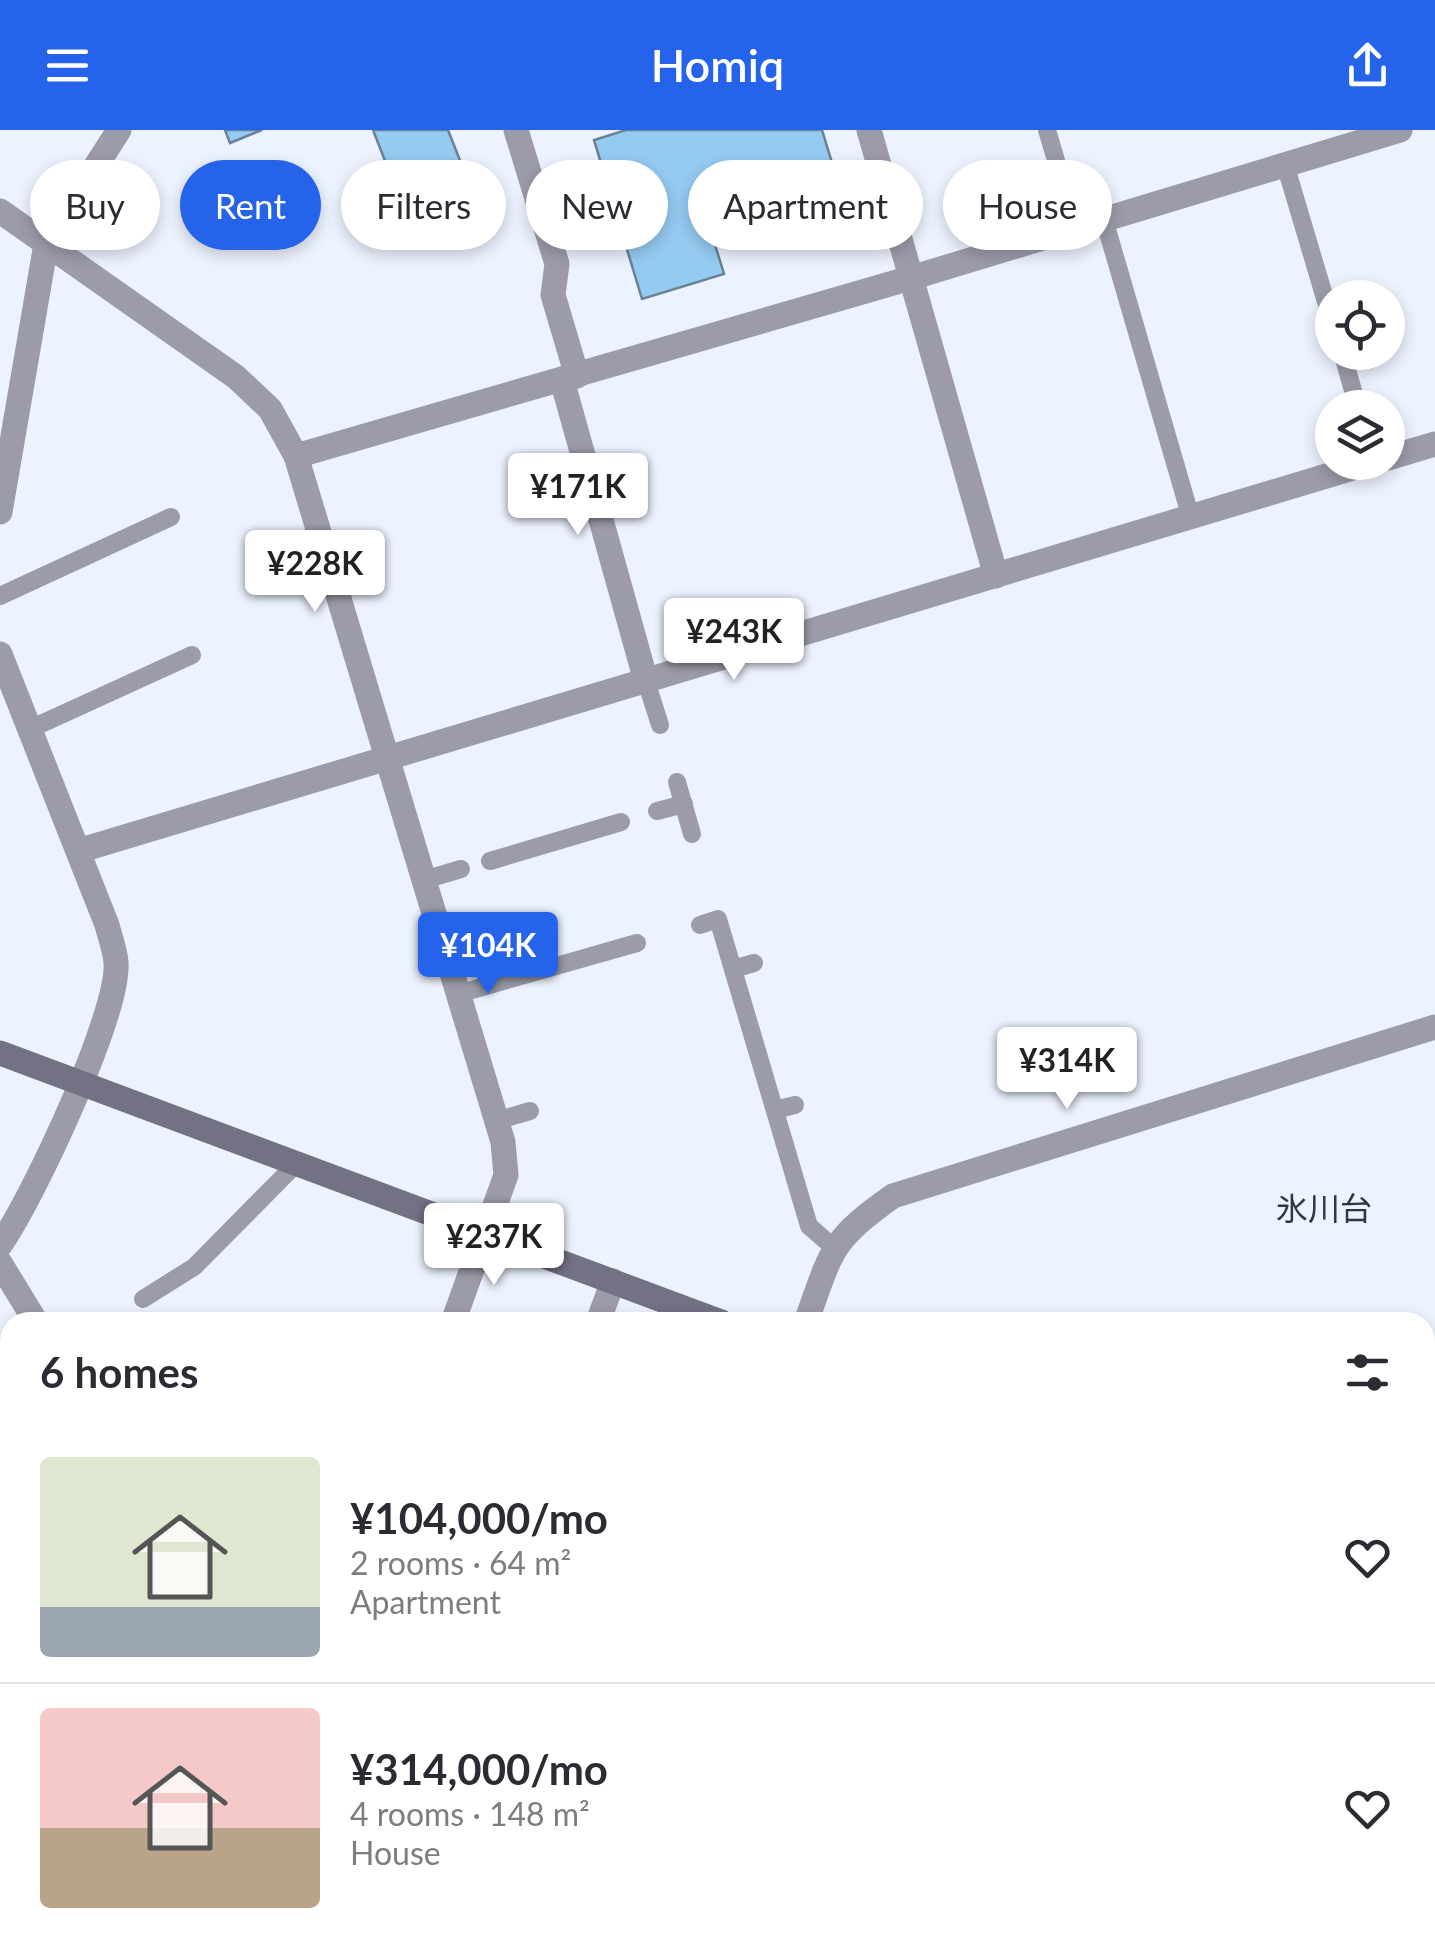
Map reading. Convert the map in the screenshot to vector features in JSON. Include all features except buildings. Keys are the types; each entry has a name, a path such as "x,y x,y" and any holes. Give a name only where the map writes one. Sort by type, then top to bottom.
{"street":[{"path":"100,160 119,130"},
{"path":"493,130 502,130"},
{"path":"516,130 557,264 553,294 570,378 646,680"},
{"path":"869,130 914,277 996,576"},
{"path":"1112,217 1400,130"},
{"path":"0,212 30,233"},
{"path":"0,512 8,408 45,250"},
{"path":"54,250 254,392 285,431 296,456 496,1120 506,1175 457,1312"},
{"path":"296,456 1003,250"},
{"path":"1405,453 1435,444"},
{"path":"78,851 1315,480"},
{"path":"0,654 107,925 116,964 109,1006 79,1082 24,1206 0,1245"},
{"path":"810,1312 833,1247 852,1224 893,1196 1435,1027"},
{"path":"0,1052 695,1312"},
{"path":"0,1263 30,1312"},
{"path":"602,1312 613,1281"}],"lane":[{"path":"1047,130 1056,160"},
{"path":"1285,164 1320,280"},
{"path":"1112,246 1191,518"},
{"path":"0,596 171,517"},
{"path":"30,729 192,655"},
{"path":"646,680 660,726"},
{"path":"677,782 696,831"},
{"path":"658,811 684,804"},
{"path":"490,861 621,822"},
{"path":"424,880 461,870"},
{"path":"700,925 718,919 733,969 748,1049 776,1110 809,1226 833,1247"},
{"path":"458,994 636,943"},
{"path":"733,969 754,963"},
{"path":"776,1110 796,1104"},
{"path":"496,1120 530,1111"},
{"path":"143,1299 194,1267 296,1164"}],"district":[{"name":"氷川台","path":"1324,1209"}]}
